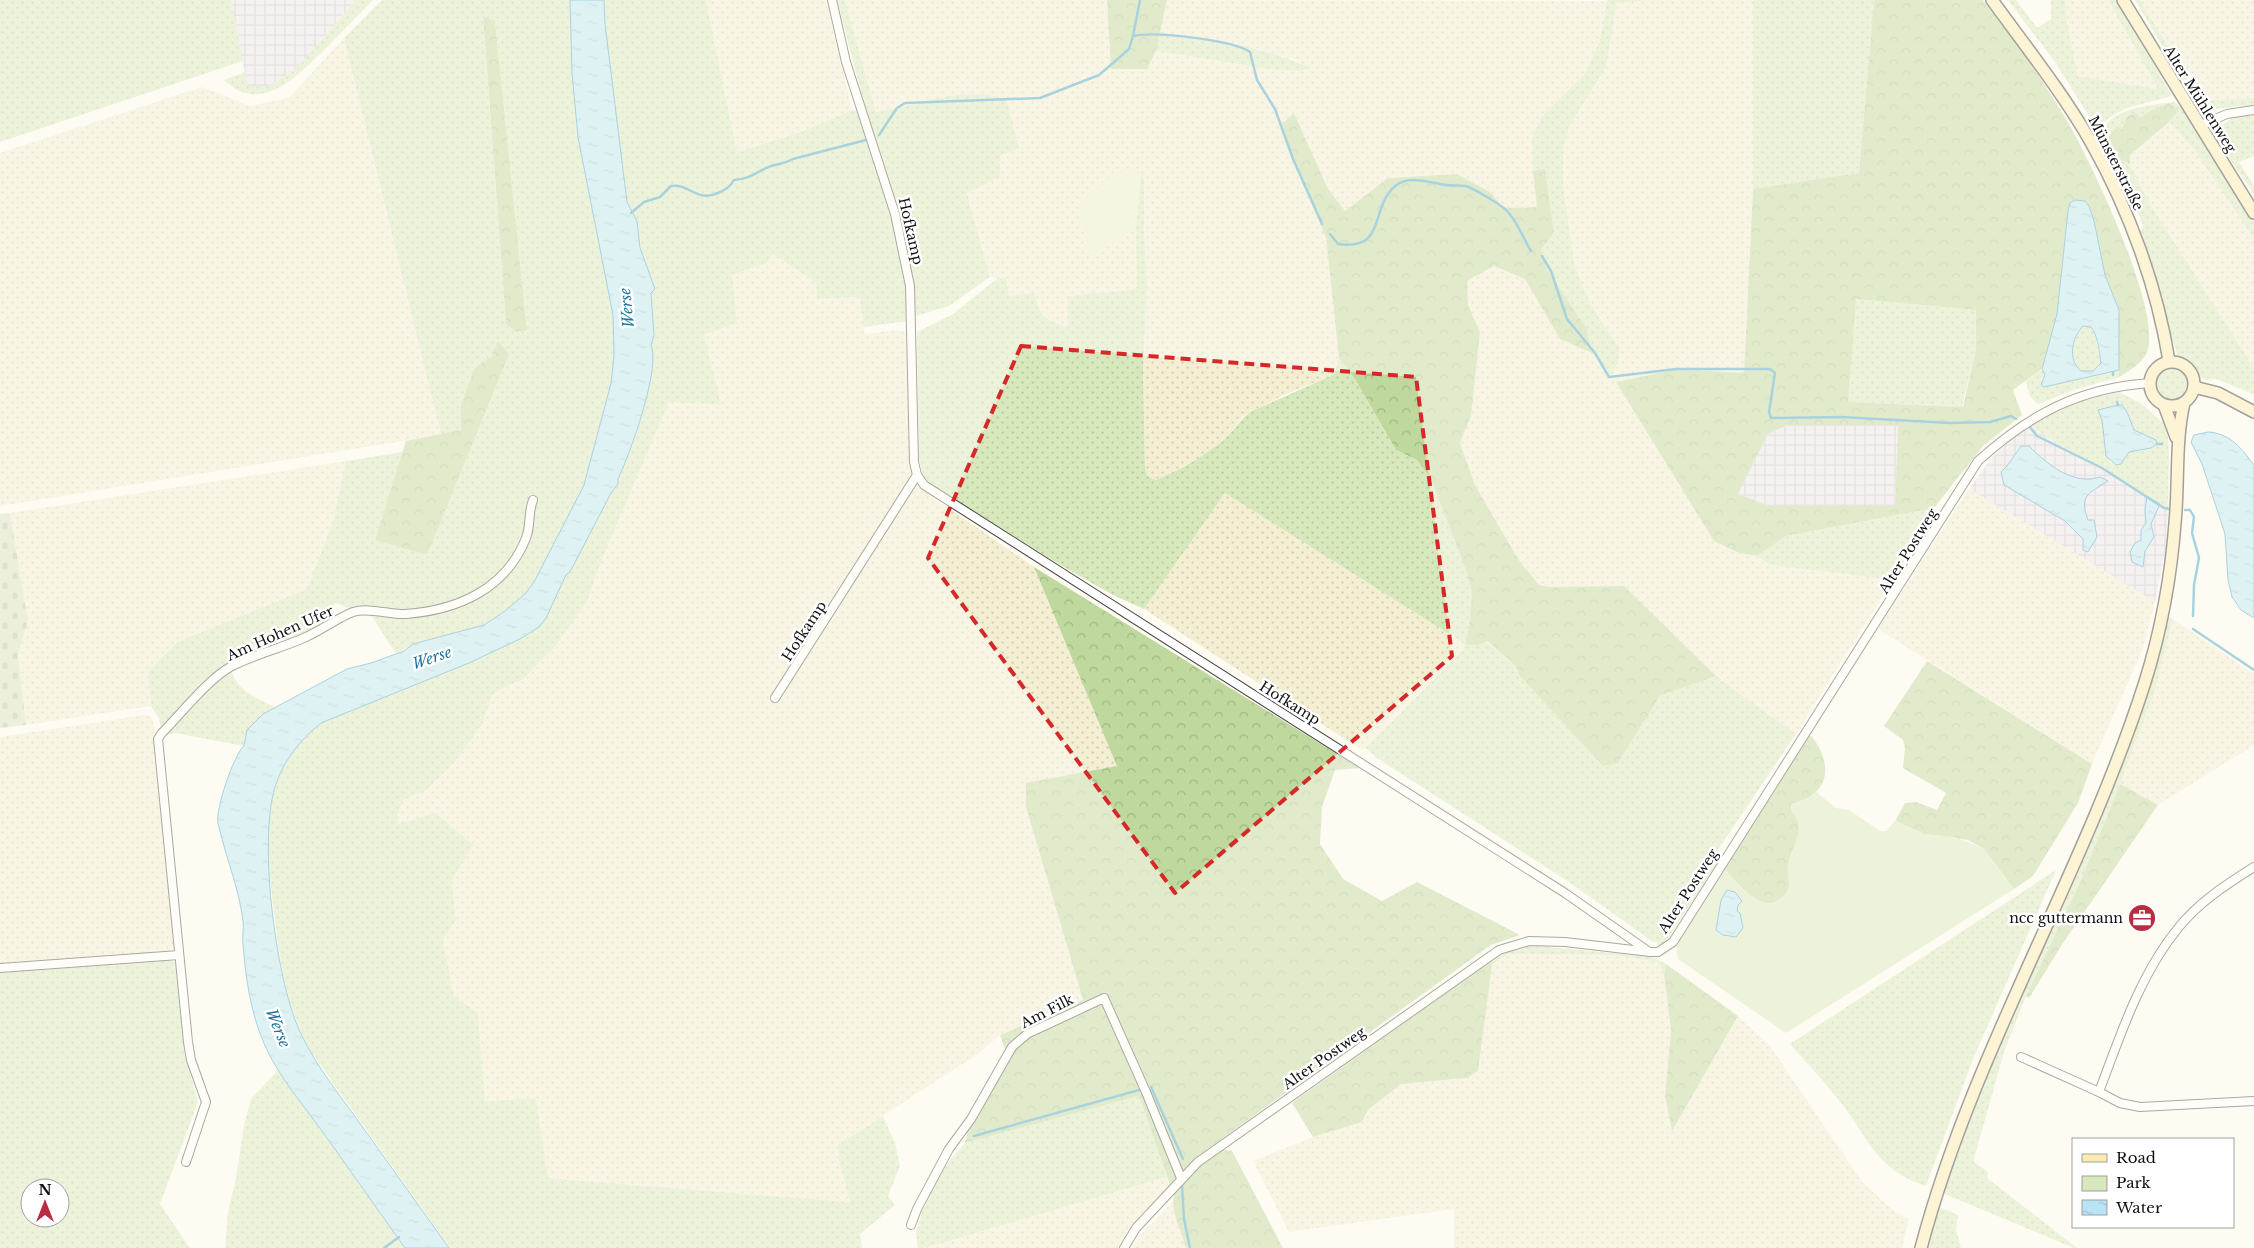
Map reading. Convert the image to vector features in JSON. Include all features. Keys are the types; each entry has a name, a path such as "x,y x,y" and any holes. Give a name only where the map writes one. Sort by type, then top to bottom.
{"main road":[{"name":"Münsterstraße","path":"1992,0 2053,83 2091,143 2118,195 2140,251 2155,302 2169,361"},
{"name":"Alter Mühlenweg","path":"2123,0 2254,213"},
{"path":"1921,1248 1947,1160 1975,1087 2094,820 2125,741 2146,680 2163,611 2172,553 2177,494 2177,441 2184,403 2193,393 2194,387 2192,373 2188,368 2176,361 2169,361 2155,369 2150,383 2153,396 2164,405 2177,441"},
{"path":"2194,387 2218,393 2254,412"},
{"path":"2164,405 2171,406 2184,403"}],"street":[{"name":"Hofkamp","path":"832,0 846,62 895,214 910,286 914,462 917,475 924,485 943,499 1549,882 1650,952"},
{"path":"2199,126 2227,114 2254,110"},
{"name":"Alter Postweg","path":"1124,1248 1136,1228 1181,1178 1206,1156 1499,950 1529,941 1565,942 1658,952 1673,942 1978,461 2014,430 2036,415 2068,400 2102,389 2150,383"},
{"name":"Hofkamp","path":"775,698 917,475"},
{"name":"Am Hohen Ufer","path":"186,1162 206,1102 191,1060 158,739 220,674 232,666 300,640 352,612 405,614 441,609 470,599 491,587 514,562 526,537 533,500"},
{"path":"2099,1092 2147,975 2179,926 2216,891 2254,867"},
{"path":"0,968 179,955"},
{"name":"Am Filk","path":"912,1225 917,1209 949,1150 971,1119 1012,1047 1026,1034 1104,998 1146,1092 1181,1178"},
{"path":"2021,1057 2120,1103 2140,1108 2254,1101"}],"highlighted area":[{"path":"1021,346 1416,377 1452,656 1175,893 928,558"}],"shaded area":[{"path":"231,0 356,0 295,70 268,86 247,86"},
{"path":"706,0 827,0 852,110 801,132 737,152"},
{"path":"845,0 1107,0 1111,69 1146,69 1156,51 1276,70 1298,71 1310,68 1295,60 1266,52 1160,32 1167,0 1607,1 1600,41 1585,73 1565,92 1532,138 1537,207 1504,208 1490,192 1457,174 1388,178 1345,212 1328,189 1294,113 1282,124 1289,148 1326,238 1339,358 1336,374 1286,394 1252,411 1242,417 1229,435 1207,454 1156,480 1147,476 1145,467 1143,368 1147,287 1144,181 1136,228 1138,289 1068,296 1069,327 1055,324 1037,307 1009,296 1006,279 990,277 967,192 1000,177 1000,156 901,108 876,112"},
{"path":"1650,0 1753,0 1753,189 1744,373 1677,369 1616,382 1714,541 1739,553 1757,556 1769,565 1893,580 1796,734 1716,676 1624,587 1549,587 1539,585 1518,559 1475,485 1460,443 1471,416 1480,332 1468,305 1467,281 1494,266 1525,279 1561,339 1592,353 1611,376 1618,363 1610,333 1590,303 1575,267 1563,186 1563,150 1569,127 1606,67 1617,3"},
{"path":"2065,0 2108,0 2158,89 2078,76 2066,17"},
{"path":"2140,0 2254,0 2254,98 2213,100 2198,96"},
{"path":"344,38 441,435 0,506 0,153 202,87 250,106 289,98"},
{"path":"2169,122 2193,148 2254,239 2254,368 2150,204 2130,164 2130,155"},
{"path":"773,254 816,283 817,299 859,297 865,334 895,330 908,332 912,475 771,702 780,698 804,656 911,493 918,487 1034,567 1118,766 1026,807 1083,1000 1000,1035 978,1054 838,1145 839,1161 850,1202 548,1178 536,1098 485,1101 478,1012 454,997 443,940 456,920 452,880 398,824 397,816 403,800 425,791 454,763 482,725 492,696 497,691 525,679 554,648 586,604 603,557 669,402 704,335 737,323 731,275 767,263"},
{"path":"1788,425 1898,425 1895,506 1769,506 1738,494 1768,434"},
{"path":"2028,425 2168,509 2166,547 2155,602 1969,489 1993,456"},
{"path":"346,461 333,521 307,589 177,642 148,672 151,706 26,725 18,654 28,621 10,513"},
{"path":"1969,489 2155,602 2143,648 2092,764 1878,629"},
{"path":"1225,493 1465,644 1463,650 1366,748 1362,750 1144,609"},
{"path":"2173,619 2254,674 2254,745 2158,805 2120,784 2154,694"},
{"path":"144,715 151,716 155,729 175,944 168,952 0,964 0,737"},
{"path":"1508,954 1614,955 1658,962 1664,974 1671,1030 1665,1096 1672,1130 1738,1016 1770,1046 1863,1183 1894,1211 1909,1219 1902,1248 1454,1248 1454,1209 1289,1232 1253,1161 1313,1137 1362,1122 1368,1110 1401,1084 1466,1078 1489,989 1492,965"},
{"path":"1167,1177 1170,1185 1131,1225 1118,1248 925,1248"},
{"path":"1173,1202 1186,1248 1132,1248 1142,1233"}],"green space":[{"path":"0,0 231,0 243,61 0,142"},
{"path":"356,0 373,0 305,68 280,87 266,93 252,94 238,90 224,80 245,72 248,86 268,86 295,70"},
{"path":"382,0 570,0 572,73 578,137 613,315 614,355 611,383 584,485 534,582 526,593 505,611 484,625 413,644 396,654 371,615 357,614 350,608 335,603 323,623 301,636 238,657 230,663 235,679 240,686 252,696 275,707 263,714 247,730 244,746 175,733 162,736 159,718 151,706 148,672 177,642 307,589 333,521 346,461 403,452 375,540 427,555 492,356 474,369 461,405 461,430 441,435 344,38","holes":["483,17 495,21 527,329 517,332 506,324"]},
{"path":"604,0 706,0 737,152 801,132 852,110 866,111 837,0 845,0 876,112 957,95 990,95 1006,99 1019,148 1000,156 1000,177 967,193 990,277 949,306 916,316 908,321 864,327 859,297 817,299 816,283 773,254 767,263 732,275 737,323 704,335 721,405 669,402 603,557 586,604 554,648 524,679 497,691 492,696 482,725 454,763 425,791 403,800 397,816 398,824 436,813 473,845 452,880 456,920 443,940 454,997 478,1012 485,1101 536,1098 548,1178 850,1202 839,1161 838,1145 883,1116 895,1143 900,1166 888,1196 895,1205 860,1234 862,1248 450,1248 309,1049 294,1014 284,979 273,905 268,831 275,787 287,760 299,744 321,723 469,663 520,639 539,627 546,618 566,574 570,572 611,493 618,484 618,479 643,412 652,372 653,356 651,345 654,336 648,269 640,248 637,221 627,202 605,24"},
{"path":"1107,0 1167,0 1156,51 1147,69 1111,69"},
{"path":"1607,0 1650,0 1617,3 1606,67 1569,127 1563,150 1563,186 1575,267 1590,303 1619,348 1618,363 1611,376 1592,353 1587,329 1549,273 1541,250 1554,233 1545,170 1533,171 1532,138 1543,115 1585,73 1600,41"},
{"path":"1753,0 1874,0 1859,174 1753,189"},
{"path":"1874,0 1983,0 2051,95 2081,147 2109,206 2136,274 2145,306 2149,333 2147,352 2139,364 2119,377 2119,310 2105,275 2089,206 2085,201 2075,200 2070,203 2068,211 2057,314 2046,360 2043,368 2013,390 2022,415 1983,446 1934,508 1786,536 1757,556 1739,553 1714,541 1616,382 1677,369 1744,373 1753,189 1859,173","holes":["1856,299 1976,310 1976,349 1963,407 1848,402","1788,425 1898,425 1895,506 1769,506 1738,494 1768,434"]},
{"path":"2008,0 2016,0 2037,28 2051,19 2051,0 2065,0 2066,17 2078,76 2158,89 2108,0 2117,0 2172,96 2126,108 2109,118 2097,129 2055,62"},
{"path":"2135,0 2140,0 2198,96 2213,100 2254,98 2254,105 2212,109 2196,103"},
{"path":"483,16 495,21 527,330 516,332 506,324"},
{"path":"1160,32 1256,49 1311,68 1298,71 1276,70 1156,51"},
{"path":"2174,102 2182,108 2254,223 2254,239 2193,148 2169,122 2178,110 2150,111 2140,118 2117,158 2130,164 2150,204 2254,368 2254,394 2216,379 2206,380 2199,376 2191,363 2177,355 2143,242 2141,232 2143,226 2135,204 2100,137 2104,127 2120,114 2142,107"},
{"path":"2169,103 2179,110 2169,122 2130,155 2130,164 2117,158 2107,139 2117,128 2122,129 2128,116 2136,113 2140,118 2150,111"},
{"path":"1294,113 1328,189 1345,211 1388,178 1457,174 1490,192 1504,208 1537,207 1533,171 1545,169 1554,233 1541,250 1549,273 1587,329 1592,353 1560,339 1525,279 1494,266 1467,281 1468,305 1480,332 1471,416 1460,443 1475,485 1518,559 1539,585 1549,587 1624,586 1716,676 1660,696 1618,763 1603,766 1520,676 1515,665 1487,641 1479,645 1465,644 1469,629 1472,593 1467,572 1431,479 1417,460 1396,450 1355,379 1339,358 1326,238 1289,148 1282,124"},
{"path":"2254,115 2254,156 2239,162 2254,186 2254,194 2229,157 2222,144 2220,133 2224,124 2234,118"},
{"path":"1115,171 1141,172 1136,228 1092,256 1087,251 1079,204"},
{"path":"1141,172 1144,180 1147,287 1143,368 1145,467 1147,476 1156,480 1202,456 1227,437 1252,411 1335,374 1339,358 1355,379 1396,450 1417,460 1431,479 1468,572 1472,593 1470,629 1465,644 1225,493 1144,609 1113,595 1041,554 929,484 923,475 919,460 917,332 953,314 998,278 1006,278 1009,296 1035,293 1041,312 1055,323 1068,327 1068,296 1137,289 1136,228"},
{"path":"1855,299 1976,310 1976,349 1962,407 1848,402"},
{"path":"2083,326 2091,327 2101,363 2093,371 2081,371 2074,361 2074,342"},
{"path":"498,341 509,354 427,555 375,540 406,441 461,430 461,405 474,369 492,356"},
{"path":"2172,366 2185,371 2190,384 2185,397 2172,402 2159,397 2154,384 2159,371"},
{"path":"2042,369 2045,374 2041,380 2044,387 2119,370 2119,377 2077,389 2038,404 2030,397 2026,381"},
{"path":"2119,392 2142,404 2167,427 2169,453 2168,509 2028,425 2079,402","holes":["2119,405 2127,412 2134,430 2148,436 2151,448 2129,452 2121,464 2116,465 2110,462 2102,420"]},
{"path":"1934,508 1893,580 1769,565 1757,556 1786,536"},
{"path":"10,513 28,621 18,654 26,725 0,728 0,514"},
{"path":"1034,567 1360,768 1335,770 1322,807 1320,844 1343,879 1382,901 1417,882 1520,935 1491,945 1198,1156 1170,1185 1139,1096 965,1143 968,1129 1009,1061 1000,1035 1083,1000 1026,807 1026,783 1117,766"},
{"path":"2167,616 2173,619 2154,694 2081,880 2026,996 2004,1052 1974,1159 1974,1162 1988,1172 1987,1178 2077,1248 2074,1248 1942,1193 1994,1056 2116,781 2143,706"},
{"path":"1486,641 1515,665 1520,676 1618,763 1660,696 1716,676 1796,734 1715,854 1720,859 1664,944 1658,947 1657,942 1653,942 1572,884 1377,758 1366,748 1463,650 1465,644"},
{"path":"1927,661 2092,764 2078,803 2033,876 2014,889 1984,849 1968,840 1924,834 1895,821 1905,803 1916,802 1937,810 1946,793 1903,768 1905,748 1903,740 1884,726"},
{"path":"1807,732 1822,753 1825,769 1824,777 1816,792 1798,803 1791,810 1799,825 1799,831 1788,867 1789,887 1780,899 1773,903 1765,903 1749,894 1722,867"},
{"path":"2120,784 2158,805 2063,943 2029,998 2026,996 2081,880"},
{"path":"1816,792 1836,808 1849,810 1880,831 1886,831 1895,821 1924,834 1955,837 1984,849 2014,889 1786,1033 1678,959 1676,947 1722,867 1741,887 1757,900 1773,903 1785,894 1789,887 1788,867 1799,831 1799,825 1791,810 1791,804 1808,798"},
{"path":"2056,870 1973,1059 1926,1186 1909,1179 1883,1161 1838,1099 1790,1044"},
{"path":"1528,945 1653,957 1666,964 1664,974 1658,962 1614,955 1508,954 1492,965 1489,962 1504,952"},
{"path":"169,960 175,963 185,1055 198,1102 160,1204 190,1248 0,1248 0,973"},
{"path":"1489,962 1492,965 1478,1071 1466,1078 1401,1084 1368,1110 1362,1122 1313,1137 1292,1103"},
{"path":"1666,964 1738,1016 1672,1131 1665,1096 1671,1030 1664,974"},
{"path":"279,1069 405,1248 225,1248 228,1212 236,1179 244,1125 251,1099"},
{"path":"1139,1096 1167,1177 925,1248 918,1248 916,1234 922,1211 942,1170 965,1143"},
{"path":"1221,1149 1232,1151 1283,1248 1186,1248 1175,1214 1174,1195 1191,1173"},
{"path":"1939,1207 1958,1215 1956,1230 1961,1248 1928,1248"}],"water":[{"name":"Werse","path":"570,0 604,0 605,24 627,202 637,221 640,248 655,289 651,293 654,336 651,345 653,356 652,372 643,411 630,451 618,479 618,484 611,493 570,572 566,575 546,618 539,627 520,639 469,663 321,723 299,744 283,768 278,777 270,811 268,842 272,913 284,983 302,1036 314,1059 449,1248 405,1248 286,1082 261,1037 250,998 244,958 241,909 218,823 219,807 235,760 244,746 247,730 263,714 347,669 371,663 404,651 413,644 484,625 505,611 526,593 534,582 584,485 611,383 614,355 613,315 578,137 572,73"},
{"path":"2075,200 2085,201 2089,206 2094,221 2105,275 2119,310 2119,370 2044,387 2041,385 2045,374 2042,369 2057,314 2070,203","holes":["2083,326 2091,327 2097,339 2101,363 2093,371 2081,371 2074,361 2074,342"]},
{"path":"2122,405 2127,412 2134,430 2156,440 2157,444 2151,448 2129,452 2121,464 2116,465 2106,456 2102,420 2098,410"},
{"path":"2208,432 2223,435 2235,443 2254,465 2254,618 2241,610 2232,597 2228,580 2225,534 2202,464 2191,442 2194,435"},
{"path":"2021,446 2029,446 2052,466 2070,476 2090,479 2100,477 2108,481 2091,492 2085,500 2085,512 2088,520 2094,520 2097,537 2088,552 2083,550 2083,539 2065,521 2004,485 2001,472"},
{"path":"2147,496 2160,504 2151,524 2154,537 2145,551 2143,567 2132,562 2130,552 2135,543 2141,540 2141,530 2146,523"},
{"path":"1727,890 1735,892 1742,901 1738,905 1737,911 1740,913 1743,928 1736,937 1723,935 1716,930 1721,900"}],"waterway":[{"path":"1133,36 1140,0"},
{"path":"879,135 897,108 905,103 1040,98 1099,75 1129,49 1133,36 1158,35 1211,40 1250,52 1257,80 1275,109 1293,159 1322,224"},
{"path":"631,213 644,202 660,197 671,186 683,187 704,196 711,195 726,189 734,180 746,178 770,166 866,140"},
{"path":"1330,234 1338,244 1353,244 1364,241 1371,235 1387,195 1395,186 1407,180 1420,180 1446,185 1466,186 1495,202 1512,216 1531,251"},
{"path":"1542,256 1551,271 1567,319 1595,353 1609,377 1676,369 1770,369 1775,373 1769,412 1771,418 1841,417 1950,423 1990,422 2011,416 2016,419"},
{"path":"2029,426 2037,436 2102,468 2164,508 2169,509"},
{"path":"2157,444 2162,444"},
{"path":"2185,510 2190,510 2194,517 2192,533 2199,558 2194,585 2193,616"},
{"path":"2193,629 2254,670"},
{"path":"1151,1087 1183,1159"},
{"path":"974,1136 1139,1090"},
{"path":"1182,1185 1184,1219 1190,1248"},
{"path":"384,1248 399,1237"}],"place":[{"name":"ncc guttermann","path":"2142,918"}]}
